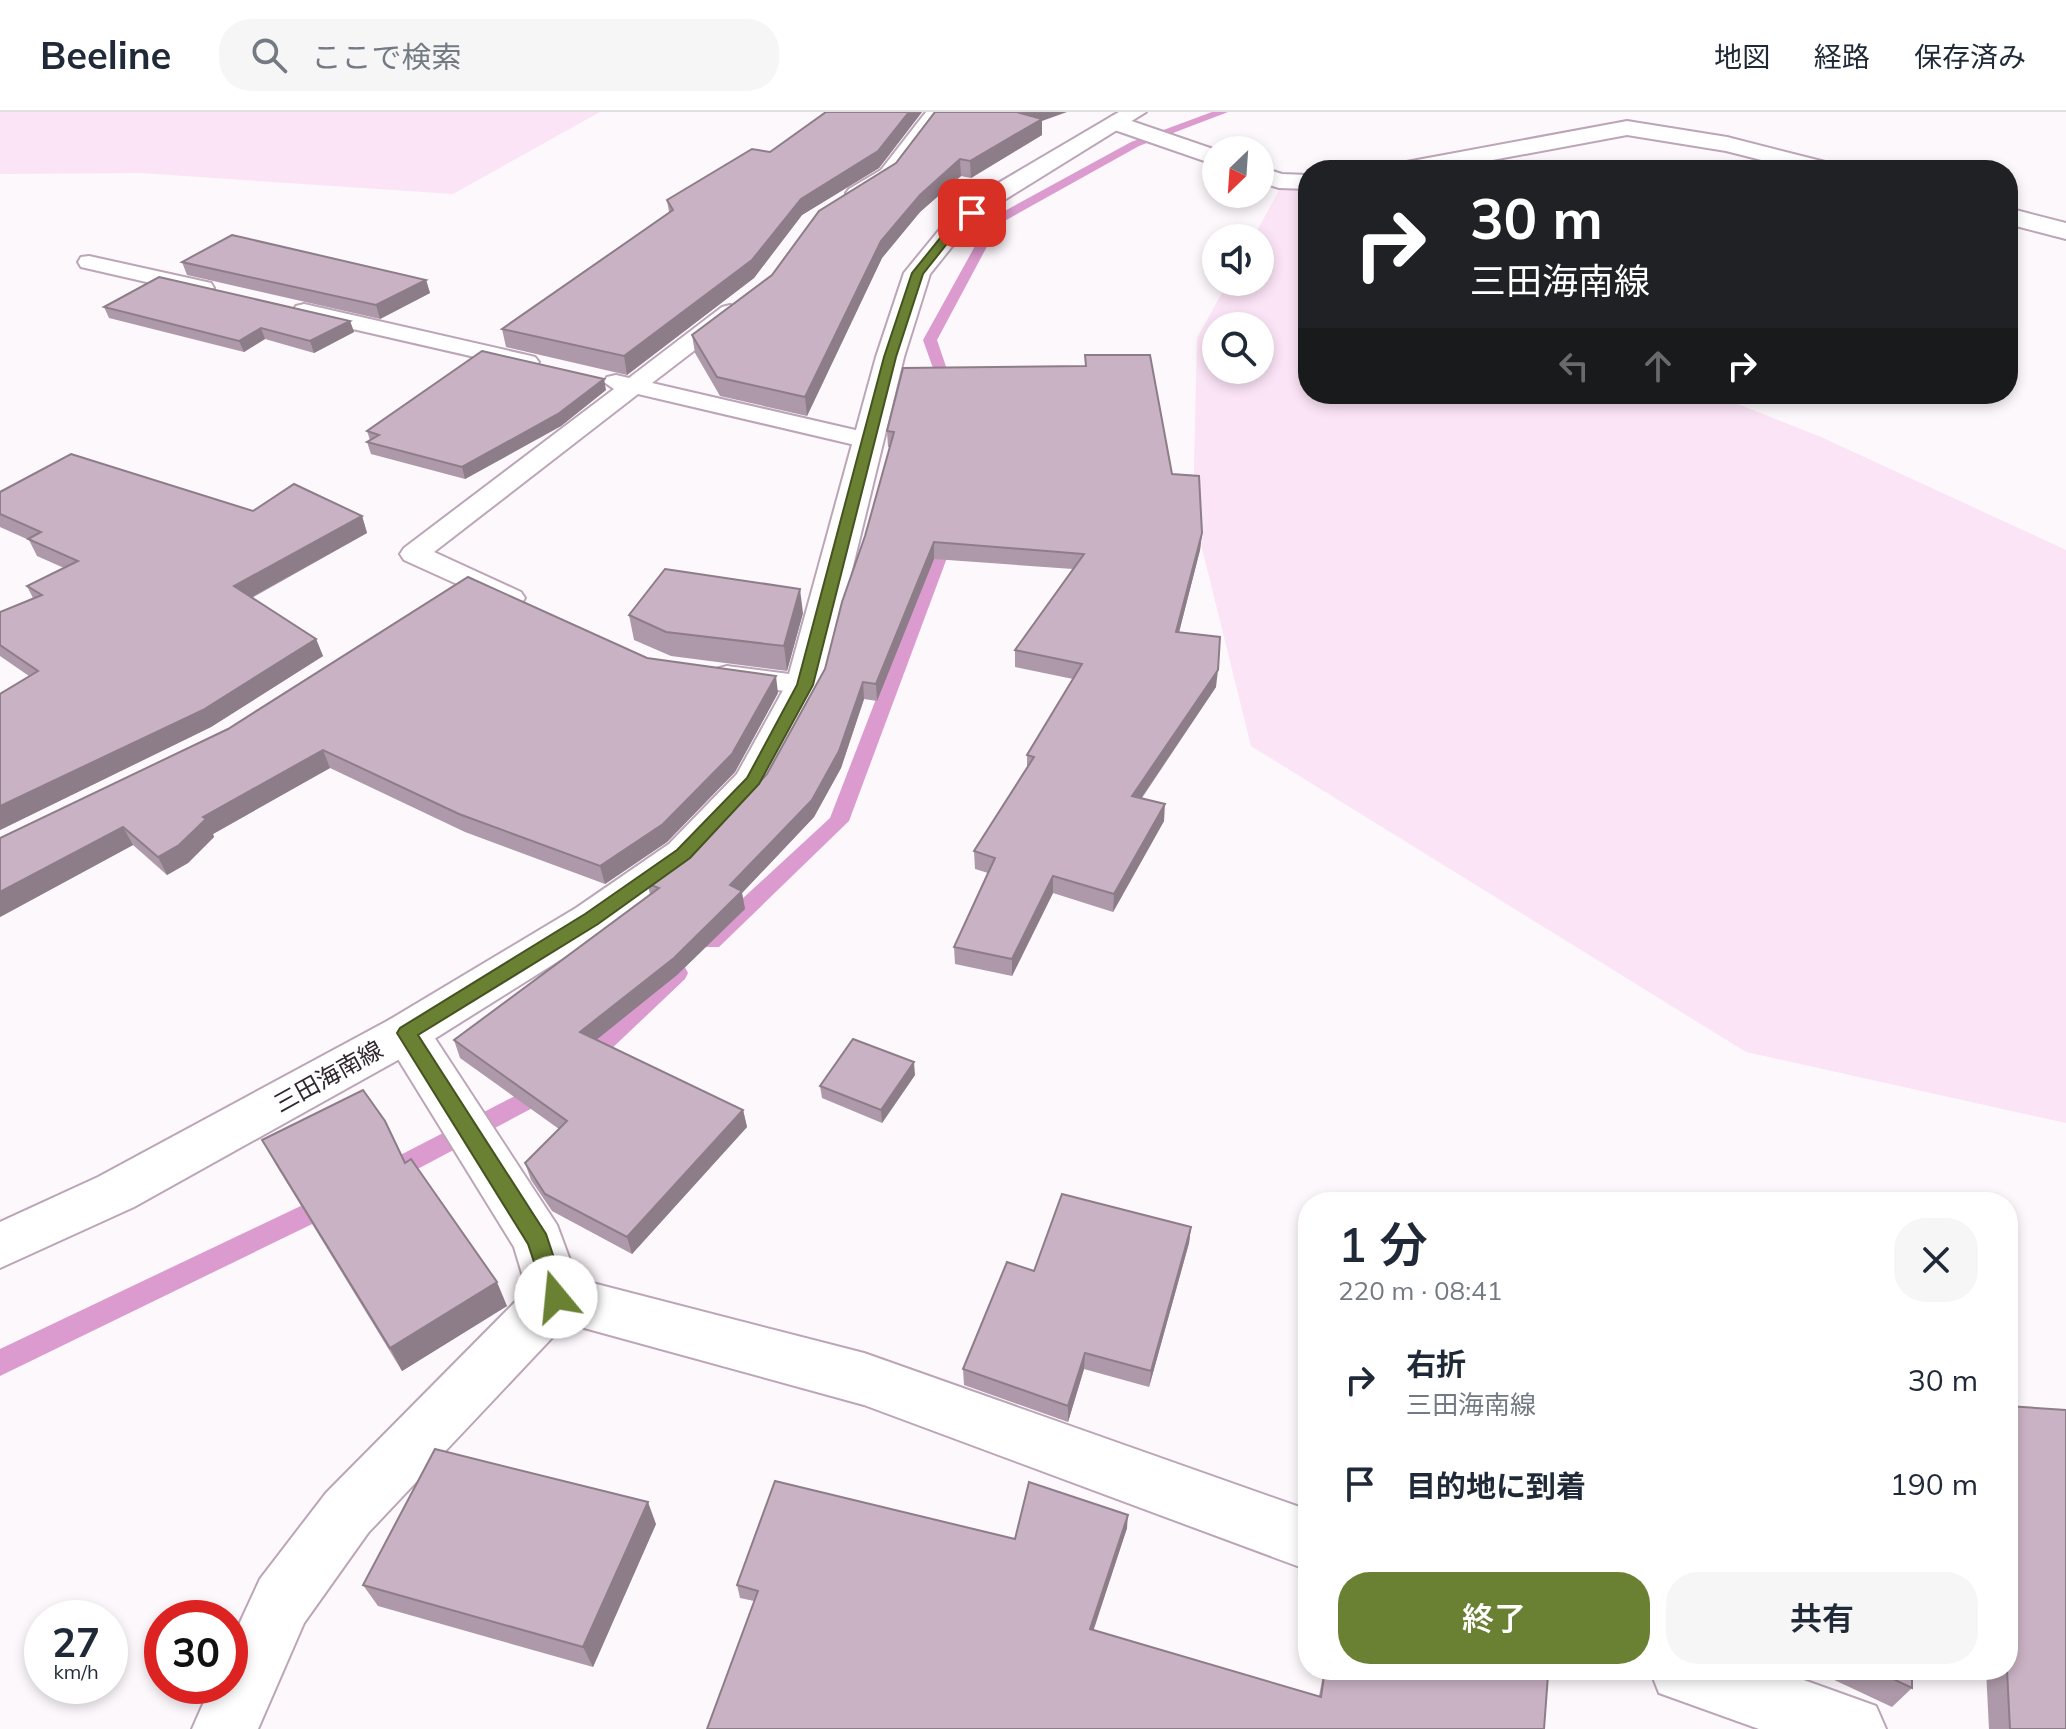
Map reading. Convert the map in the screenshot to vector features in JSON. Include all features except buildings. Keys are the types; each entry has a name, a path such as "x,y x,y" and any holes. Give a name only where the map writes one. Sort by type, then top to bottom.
{"main road":[{"path":"1125,117 1202,152"},
{"name":"三田海南線","path":"0,1246 116,1192 406,1033 592,919 684,854 753,781 805,685 890,357 917,273 953,229 992,197 1125,117"},
{"path":"1455,160 1627,128 1727,144 1790,160"},
{"path":"1274,179 1298,182"},
{"path":"2018,219 2066,231"},
{"path":"406,1033 538,1241 556,1297"},
{"path":"556,1297 864,1379 1298,1536"},
{"path":"225,1729 282,1601 347,1513 556,1297"},
{"path":"1711,1680 1853,1729"}],"lane":[{"path":"836,206 888,174 935,112"},
{"path":"89,262 229,294"},
{"path":"538,610 456,587 414,554 753,294"},
{"path":"276,305 555,369"},
{"path":"587,376 868,440"},
{"path":"694,671 805,685"}],"shaded area":[{"path":"0,112 600,112 453,194 140,173 0,174"},
{"path":"1283,183 1298,187 1298,404 1737,404 1821,437 2066,550 2066,1123 1746,1052 1251,746 1193,512 1197,338 1202,329 1202,384 1274,384 1274,312 1211,312 1220,296 1274,296 1274,224 1261,224 1269,208 1274,208 1274,200"}],"waterway":[{"path":"949,396 930,340 994,222 1135,144 1222,112"},
{"path":"711,941 839,821 949,531"},
{"path":"580,1064 677,973"},
{"path":"386,1174 546,1089"},
{"path":"0,1363 330,1203"}],"route":[{"path":"556,1297 538,1241 406,1033 592,919 684,854 753,781 805,685 890,357 917,273 953,229 972,213"}]}
